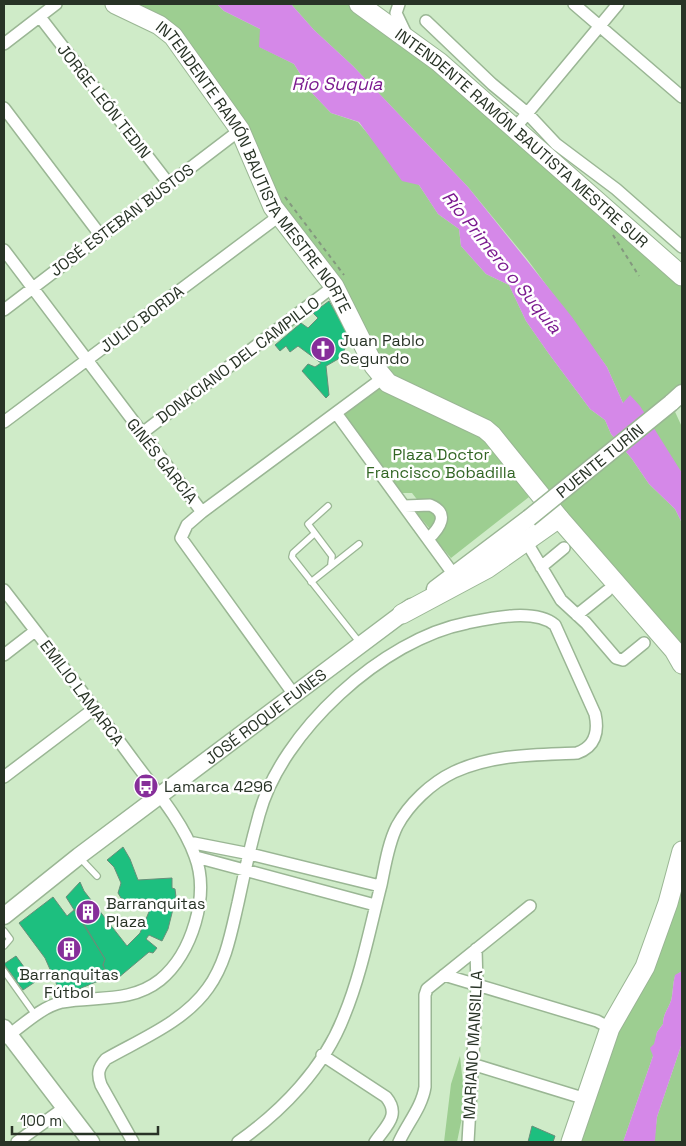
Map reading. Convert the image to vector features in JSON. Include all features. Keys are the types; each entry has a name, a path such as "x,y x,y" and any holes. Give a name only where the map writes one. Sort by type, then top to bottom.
{"main road":[{"name":"INTENDENTE RAMÓN BAUTISTA MESTRE NORTE","path":"115,4 159,25 173,36 240,130 279,216 340,283 374,366 383,378 388,383 485,430 674,650 682,664"},
{"name":"INTENDENTE RAMÓN BAUTISTA MESTRE SUR","path":"359,4 439,62 682,276"},
{"name":"PUENTE TURÍN","path":"529,518 678,398"},
{"name":"JOSÉ ROQUE FUNES","path":"4,916 79,856 295,696 529,518"},
{"path":"402,614 488,568 559,518"},
{"path":"571,1142 610,1028 645,967 668,903 682,851"},
{"path":"6,1034 90,1142"}],"street":[{"path":"4,44 56,4"},
{"path":"399,4 396,13 410,41"},
{"path":"574,4 682,97"},
{"path":"515,128 599,24 618,4"},
{"name":"JORGE LEÓN TEDIN","path":"40,17 169,184"},
{"path":"426,21 492,84 527,113 556,144 616,189 682,247"},
{"path":"4,108 100,236"},
{"name":"JOSÉ ESTEBAN BUSTOS","path":"4,310 240,130"},
{"name":"JULIO BORDA","path":"4,422 279,216"},
{"name":"GINÉS GARCÍA","path":"4,250 33,287 86,362 202,512 186,525 181,538 295,696"},
{"name":"DONACIANO DEL CAMPILLO","path":"141,434 340,283"},
{"path":"202,512 383,378"},
{"path":"336,413 454,575"},
{"path":"405,506 430,505 441,514 443,518 440,528 428,539"},
{"path":"526,541 561,600 620,660 644,643"},
{"path":"541,567 564,548"},
{"name":"EMILIO LAMARCA","path":"4,590 95,708 160,797 189,842 196,857 200,890 196,921 185,948 164,976 151,986 124,997 61,1003 6,1034"},
{"path":"577,615 606,590"},
{"path":"133,1142 101,1085 98,1077 99,1069 106,1059 186,1012 207,989 222,962 228,944 263,799 279,764 313,719 364,675 402,650 444,629 495,618 541,617 550,620 555,625 595,714 597,730 590,745 586,750 577,753 494,759 452,773 435,784 411,805 397,826 392,839 376,905 344,1017 322,1055 291,1098 266,1121 238,1142"},
{"path":"4,655 35,631"},
{"path":"4,777 95,708"},
{"path":"189,842 250,854 380,886"},
{"path":"196,857 376,905"},
{"path":"399,1142 406,1126 422,1101 426,1087 425,995 427,989 530,906"},
{"name":"MARIANO MANSILLA","path":"468,1142 477,986 476,949"},
{"path":"444,975 597,1021 610,1028"},
{"path":"322,1055 386,1097 391,1103 394,1110 392,1117 375,1142"},
{"path":"472,1064 586,1099"},
{"path":"17,1142 64,1108"}],"lane":[{"path":"328,506 308,524 332,556 331,564"},
{"path":"314,534 293,553 292,557 362,645"},
{"path":"311,582 331,564 359,544"},
{"path":"79,856 97,876"},
{"path":"4,931 10,939 4,946"},
{"path":"4,970 36,1016"}],"path":[{"path":"285,196 340,283"}],"green space":[{"path":"115,4 217,4 224,11 260,29 260,47 294,64 312,93 331,113 358,122 378,146 419,185 438,214 459,229 461,246 486,274 509,285 526,321 549,354 590,409 605,420 611,434 632,459 649,484 675,509 682,523 682,664 492,435 388,383 279,216 240,130 173,36"},
{"path":"291,4 359,4 682,276 682,393 671,403 682,427 682,473 623,403 607,367 527,259 468,187 353,66 314,30"},
{"name":"Plaza Doctor Francisco Bobadilla","path":"377,388 386,390 484,438 529,497 451,558 434,538 444,529 446,521 419,502 412,493 400,493 343,414"},
{"path":"431,510 438,520 430,529 415,511"},
{"path":"682,848 682,971 675,976 671,1000 664,1016 663,1024 657,1032 653,1056 623,1142 574,1142 640,978"},
{"path":"682,1043 682,1142 654,1142 657,1117"},
{"path":"460,1056 465,1103 457,1142 444,1142 451,1084"}],"water":[{"name":"Río Suquía","path":"217,4 291,4 314,30 353,66 468,187 572,317 607,367 623,403 630,395 640,406 682,473 682,523 675,509 649,484 632,459 611,434 605,420 590,409 549,354 526,321 509,285 486,274 461,246 459,229 438,214 419,185 402,181 359,122 331,113 312,93 294,64 259,47 260,29 224,11"},
{"path":"682,971 682,1043 657,1117 655,1140 654,1142 623,1142 653,1056 650,1048 654,1044 657,1032 663,1024 664,1016 671,1000 675,975"}],"building":[{"name":"Juan Pablo Segundo","path":"329,301 348,334 344,352 340,358 326,366 329,395 326,398 302,371 308,364 315,367 321,363 298,346 290,352 286,346 280,351 275,345 301,323 308,328 318,318 313,313"},
{"name":"Barranquitas Plaza","path":"123,847 138,880 172,878 172,888 175,889 176,897 168,929 162,941 149,935 146,939 157,948 153,953 149,952 118,978 108,977 103,965 105,959 66,897 80,882 84,891 127,946 140,933 154,900 140,899 131,902 121,898 118,893 121,883 114,867 107,860"},
{"name":"Barranquitas Fútbol","path":"53,897 67,916 75,909 105,959 103,965 108,977 79,989 60,992 45,958 19,923"},
{"path":"16,956 35,982 23,990 4,964"},
{"path":"532,1126 555,1136 553,1142 528,1142"}],"place":[{"name":"Juan Pablo Segundo","path":"323,349"},
{"name":"Lamarca 4296","path":"146,786"},
{"name":"Barranquitas Plaza","path":"88,912"},
{"name":"Barranquitas Fútbol","path":"69,949"}],"water label":[{"name":"Río Primero o Suquía","path":"502,262"}]}
